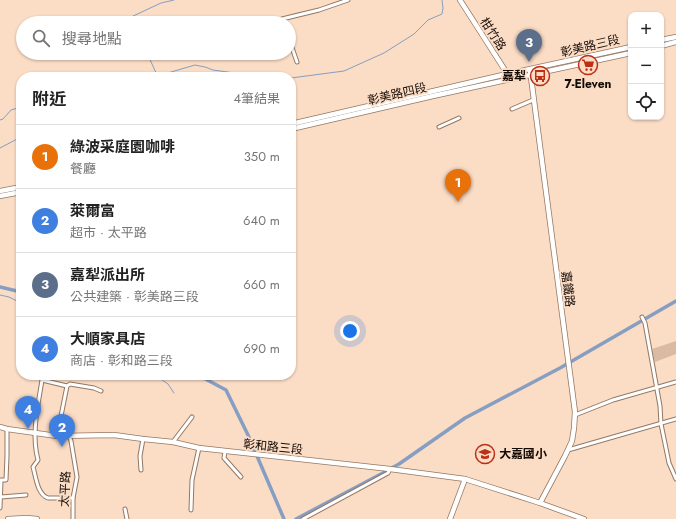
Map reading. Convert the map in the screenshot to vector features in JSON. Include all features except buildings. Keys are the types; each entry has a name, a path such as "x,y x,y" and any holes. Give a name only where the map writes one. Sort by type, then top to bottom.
{"main road":[{"name":"柑竹路","path":"460,0 508,76"},
{"path":"664,39 676,37"},
{"path":"664,45 676,42"},
{"name":"彰美路三段","path":"530,72 628,48"},
{"name":"彰美路三段","path":"508,76 628,53"},
{"name":"嘉鐵路","path":"530,72 575,415 572,441 540,503"},
{"name":"彰美路四段","path":"296,123 508,76"},
{"name":"彰美路四段","path":"296,128 508,76"},
{"path":"0,191 16,188"},
{"path":"0,196 16,193"},
{"name":"彰和路三段","path":"0,426 8,430 57,436 114,435 173,442 199,448 254,455 465,479 584,519"},
{"path":"450,519 465,479"},
{"path":"8,519 37,519"}],"street":[{"path":"294,16 319,10 348,0"},
{"path":"512,109 533,100"},
{"path":"439,127 459,118"},
{"path":"642,318 645,323 660,406 661,424 669,463 676,479"},
{"path":"73,498 45,497 39,489 33,467 38,460 35,449 35,424 42,380 67,386 70,384 94,388 101,391"},
{"path":"575,415 613,400 676,382"},
{"path":"57,436 67,386"},
{"path":"173,442 192,417"},
{"path":"568,450 676,419"},
{"path":"0,508 1,480 6,480 8,430"},
{"name":"太平路","path":"69,436 77,477 73,498 73,519"},
{"path":"141,470 140,456 143,439"},
{"path":"191,510 192,480 199,448"},
{"path":"225,451 224,458 241,477"},
{"path":"303,519 388,473 387,469"},
{"path":"1,497 26,495"},
{"path":"125,508 127,519"}],"shaded area":[{"path":"676,341 676,354 655,362 652,349"}],"waterway":[{"path":"133,16 161,3 174,0"},
{"path":"296,77 344,71 384,53 414,34 428,20 442,14 442,0"},
{"path":"294,14 309,11"},
{"path":"150,60 156,72"},
{"path":"171,72 195,65 228,72"},
{"path":"0,120 3,119 11,110 16,108"},
{"path":"0,148 16,140"},
{"path":"0,287 16,291"},
{"path":"0,295 16,300"},
{"path":"296,519 399,464 465,418 560,368 676,301"},
{"path":"162,380 168,384 174,393"},
{"path":"207,380 226,390 248,435 284,519"}],"place":[{"name":"嘉犁派出所","path":"529,62"},
{"name":"7-Eleven","path":"588,65"},
{"name":"嘉犁","path":"540,76"},
{"name":"綠波采庭園咖啡","path":"458,202"},
{"name":"大順家具店","path":"28,429"},
{"name":"萊爾富","path":"62,447"},
{"name":"大嘉國小","path":"485,454"}]}
